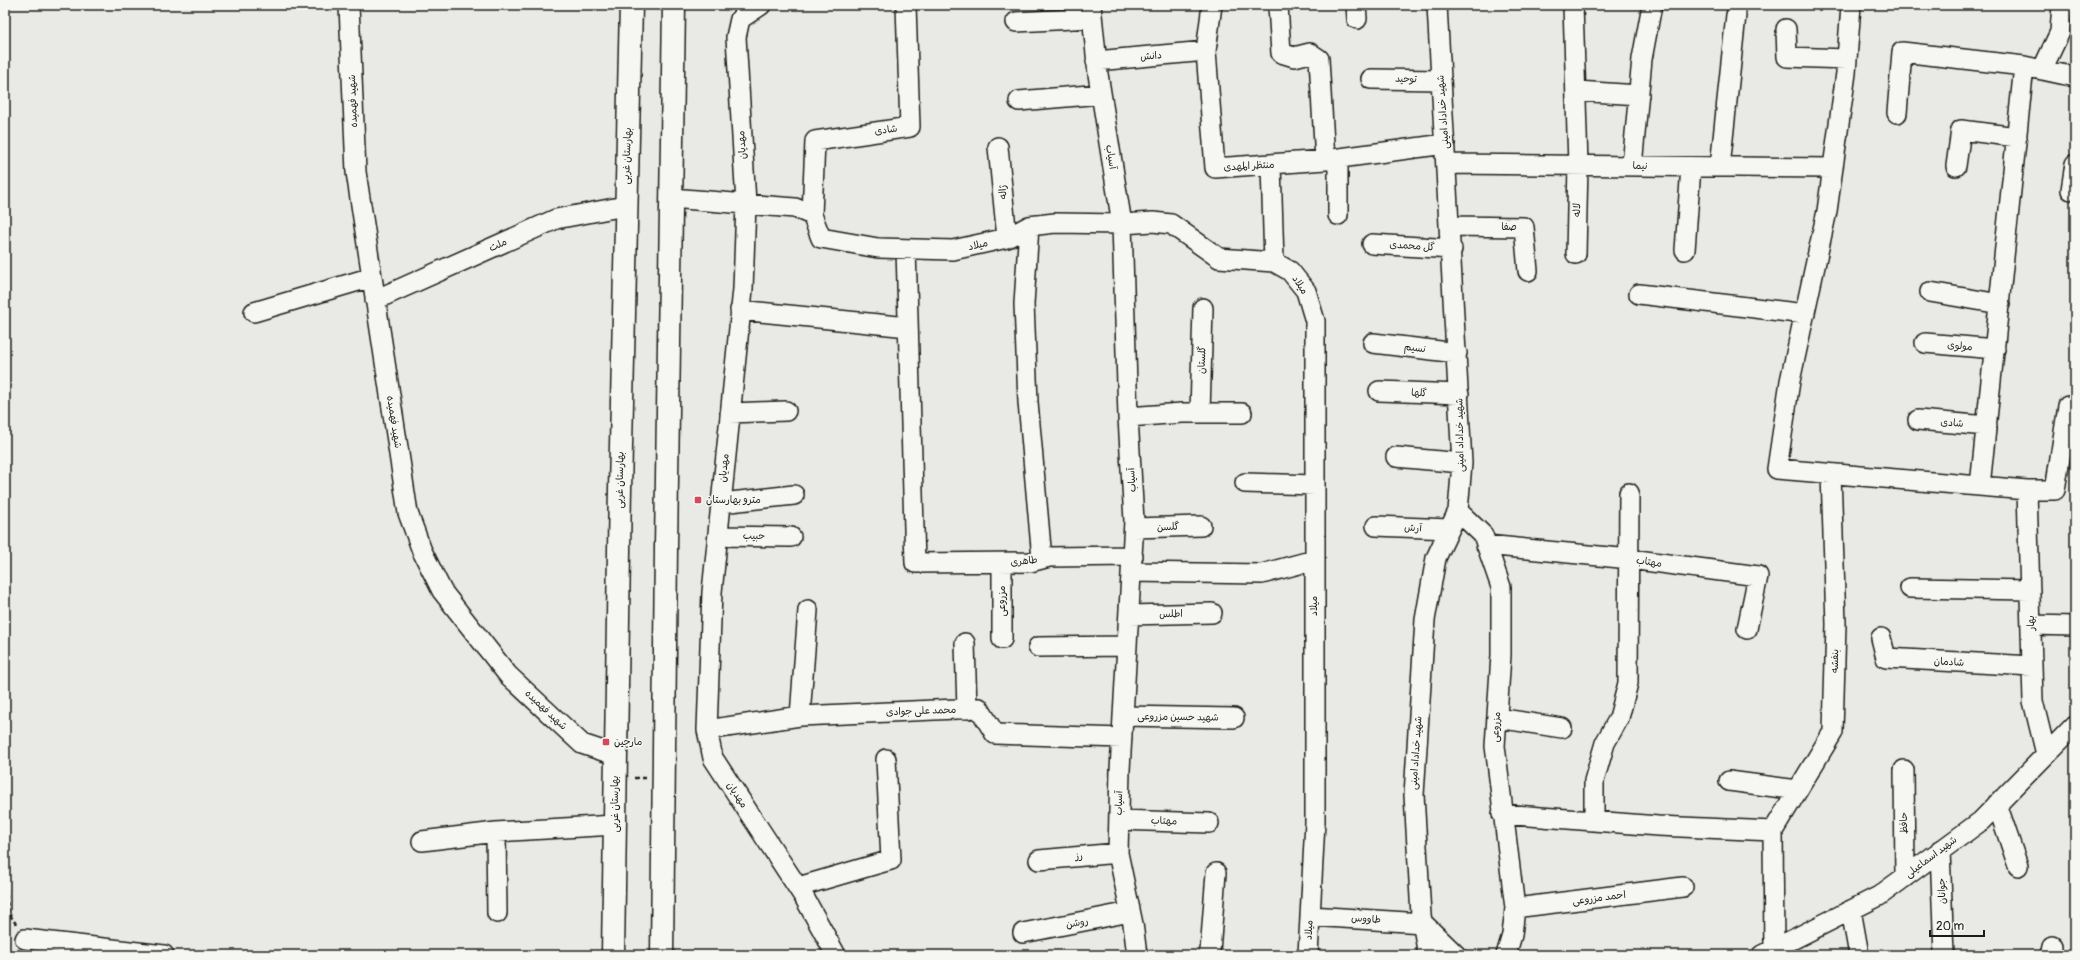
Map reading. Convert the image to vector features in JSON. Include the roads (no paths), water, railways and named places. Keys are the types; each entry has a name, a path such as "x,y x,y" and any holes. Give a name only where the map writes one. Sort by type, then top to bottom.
{"main road":[{"name":"بهارستان غربی","path":"613,955 615,755 625,206 631,5"},
{"path":"662,955 674,5"}],"street":[{"name":"شهید فهمیده","path":"349,5 356,172 408,514 422,551 442,591 508,676 582,744 615,755"},
{"name":"مهدیان","path":"761,5 740,19 736,37 746,203 740,310 712,592 707,730 713,758 798,887 836,955"},
{"name":"شادی","path":"812,215 815,140 910,127 906,5"},
{"name":"منتظر المهدی","path":"1212,5 1206,52 1214,168 1271,165 1332,159 1445,144"},
{"path":"1278,5 1281,53 1294,57 1310,53 1319,59 1338,215"},
{"name":"شهید خداداد امینی","path":"1426,955 1427,950 1423,923 1414,795 1424,636 1436,558 1458,511 1462,463 1452,249 1437,5"},
{"name":"لاله","path":"1573,5 1577,91 1578,165 1576,254"},
{"path":"1632,166 1642,59 1652,5"},
{"path":"1851,5 1847,59 1827,211 1790,381 1777,469 2027,490 2055,490 2068,406"},
{"path":"1980,486 2017,137 2033,68 2060,32 2062,5"},
{"path":"1016,22 1091,11"},
{"name":"آسیاب","path":"1091,11 1096,61 1122,224 1128,417 1134,528 1123,716 1118,853 1137,955"},
{"path":"1720,167 1736,14"},
{"path":"1786,29 1787,56 1847,59"},
{"name":"دانش","path":"1096,61 1206,52"},
{"path":"1897,113 1902,52 2033,68 2075,77"},
{"name":"توحید","path":"1371,79 1441,80"},
{"path":"1577,91 1639,95"},
{"path":"1019,101 1101,94"},
{"path":"1956,166 1961,130 2017,137"},
{"name":"ژاله","path":"998,147 1007,238"},
{"name":"نیما","path":"1447,164 1833,168"},
{"path":"2071,190 2075,164"},
{"path":"1271,165 1274,262"},
{"path":"1685,250 1691,167"},
{"path":"671,198 795,208 812,215"},
{"name":"ملت","path":"375,300 556,219 625,206"},
{"name":"میلاد","path":"812,215 821,238 878,248 906,249 953,250 1007,238 1029,226 1055,223 1122,224 1153,222 1171,224 1219,258 1274,262 1290,271 1306,291 1315,321 1315,822 1308,955"},
{"path":"1029,226 1024,304 1028,402 1042,559"},
{"name":"صفا","path":"1450,226 1524,227 1528,271"},
{"name":"گل محمدی","path":"1372,244 1452,249"},
{"path":"740,310 908,327 906,249"},
{"path":"254,312 372,277"},
{"path":"1930,292 2000,304"},
{"path":"1639,294 1805,314"},
{"name":"گلستان","path":"1200,413 1203,308"},
{"name":"طاهری","path":"908,327 915,563 1030,562 1049,557 1262,574 1314,560"},
{"name":"نسیم","path":"1373,343 1457,353"},
{"name":"مولوی","path":"1925,343 1995,350"},
{"name":"گلها","path":"1379,391 1459,394"},
{"path":"730,413 786,411"},
{"path":"1128,417 1200,413 1242,413"},
{"name":"شادی","path":"1918,420 1987,426"},
{"path":"1396,457 1462,463"},
{"name":"بنفشه","path":"1773,831 1833,732 1836,624 1831,474"},
{"path":"1245,483 1314,485"},
{"name":"بهار","path":"2027,490 2032,701 2046,754"},
{"path":"1594,821 1594,781 1606,743 1619,718 1628,683 1630,560 1629,493"},
{"path":"721,503 794,495"},
{"name":"مزروعی","path":"1458,511 1483,536 1501,587 1502,655 1495,746 1502,814 1515,908 1512,935 1506,955"},
{"name":"گلسن","path":"1134,528 1201,526"},
{"name":"آرش","path":"1376,526 1449,529"},
{"name":"حبیب","path":"718,536 791,537"},
{"name":"مهتاب","path":"1486,545 1630,560 1758,576 1747,629"},
{"name":"مزروعی","path":"1002,563 1002,639"},
{"path":"1910,588 2030,590"},
{"path":"800,716 808,610"},
{"name":"اطلس","path":"1129,615 1212,613"},
{"path":"2031,625 2075,626"},
{"name":"شادمان","path":"1881,638 1886,658 2032,666"},
{"path":"965,643 967,709"},
{"path":"1038,647 1127,646"},
{"name":"محمد علی جوادی","path":"707,730 800,716 979,708 995,734 1122,738"},
{"name":"شهید حسین مزروعی","path":"1123,716 1234,718"},
{"path":"1497,718 1562,728"},
{"name":"شهید اسماعیلی","path":"1770,953 1879,896 1981,821 2074,726"},
{"path":"798,887 891,860 886,759"},
{"name":"حافظ","path":"1904,770 1905,877"},
{"path":"1729,781 1798,790"},
{"path":"1997,804 2018,866"},
{"path":"1502,814 1594,821 1773,831 1770,953"},
{"name":"مهتاب","path":"1119,820 1210,823"},
{"path":"422,841 496,832 615,825"},
{"path":"496,832 497,913"},
{"name":"جوانان","path":"1940,850 1944,955"},
{"name":"رز","path":"1039,860 1118,853"},
{"path":"1208,955 1210,952 1214,919 1216,873"},
{"name":"احمد مزروعی","path":"1515,908 1683,887"},
{"path":"1851,910 1860,955"},
{"name":"روشن","path":"1023,933 1130,912"},
{"name":"طاووس","path":"1310,916 1423,923"},
{"path":"1423,923 1456,955"},
{"path":"25,939 164,955"}],"place":[{"name":"مترو بهارستان","path":"698,500"},
{"name":"مارچین","path":"606,742"}]}
